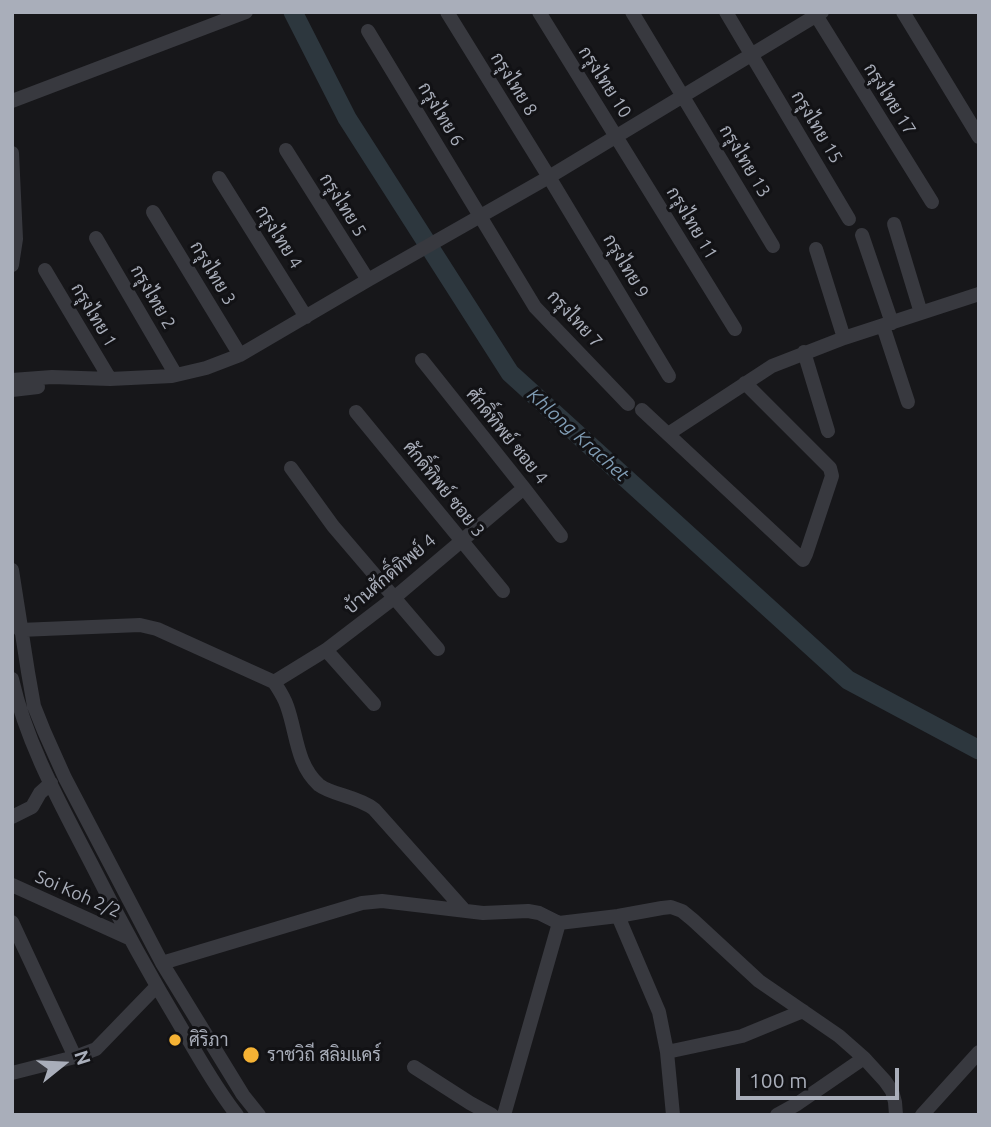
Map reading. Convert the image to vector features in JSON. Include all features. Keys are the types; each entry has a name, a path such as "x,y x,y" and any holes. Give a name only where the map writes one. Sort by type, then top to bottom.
{"street":[{"path":"12,101 246,12"},
{"name":"กรุงไทย 8","path":"447,12 549,177"},
{"name":"กรุงไทย 10","path":"539,12 617,136"},
{"name":"กรุงไทย 13","path":"632,12 774,246"},
{"name":"กรุงไทย 15","path":"726,12 849,219"},
{"path":"903,12 979,137"},
{"path":"12,380 176,375 206,368 240,355 549,177 817,13"},
{"name":"กรุงไทย 17","path":"817,13 932,202"},
{"name":"กรุงไทย 6","path":"368,31 481,217"},
{"name":"กรุงไทย 11","path":"617,136 735,329"},
{"name":"กรุงไทย 5","path":"286,150 368,280"},
{"path":"12,153 16,239 12,265"},
{"name":"กรุงไทย 9","path":"549,177 669,376"},
{"name":"กรุงไทย 4","path":"219,178 306,317"},
{"name":"กรุงไทย 3","path":"153,212 240,355"},
{"name":"กรุงไทย 7","path":"481,217 535,307 635,407 668,433 803,560 832,476 830,468 745,383"},
{"path":"894,225 921,313"},
{"path":"862,235 908,402"},
{"name":"กรุงไทย 2","path":"96,238 176,375"},
{"path":"816,249 844,338"},
{"name":"กรุงไทย 1","path":"45,270 110,379"},
{"path":"668,433 772,366 844,338 979,294"},
{"path":"804,352 828,431"},
{"name":"ศักดิ์ทิพย์ ซอย 4","path":"422,360 561,536"},
{"path":"12,390 87,379"},
{"name":"ศักดิ์ทิพย์ ซอย 3","path":"356,412 503,591"},
{"path":"291,468 333,526 438,649"},
{"name":"บ้านศักดิ์ทิพย์ 4","path":"274,682 326,650 394,598 524,488"},
{"path":"12,570 34,706 65,778 162,963 243,1095 260,1115"},
{"path":"20,630 141,625 157,629 274,682 288,706 301,761 310,775 322,788 365,802 374,809 465,911"},
{"path":"326,650 374,704"},
{"path":"12,679 27,732 129,938 206,1069 237,1115"},
{"path":"12,817 32,807 40,793 51,783"},
{"name":"Soi Koh 2/2","path":"12,885 129,938"},
{"path":"107,895 122,887"},
{"path":"162,963 362,903 382,901 483,914 528,911 539,913 559,923 671,908 693,919 760,981 839,1036 864,1058 892,1091 896,1115"},
{"path":"618,916 659,1012 667,1052 673,1115"},
{"path":"12,922 75,1057"},
{"path":"503,1115 559,923"},
{"path":"12,1073 96,1049 156,986"},
{"path":"667,1052 742,1036 803,1011"},
{"path":"922,1115 979,1052"},
{"path":"778,1115 864,1058"},
{"path":"414,1067 492,1115"}],"waterway":[{"name":"Khlong Krachet","path":"293,12 347,118 510,373 848,680 979,750"}],"place":[{"name":"ศิริภา","path":"175,1040"},
{"name":"ราชวิถี สลิมแคร์","path":"251,1055"}]}
